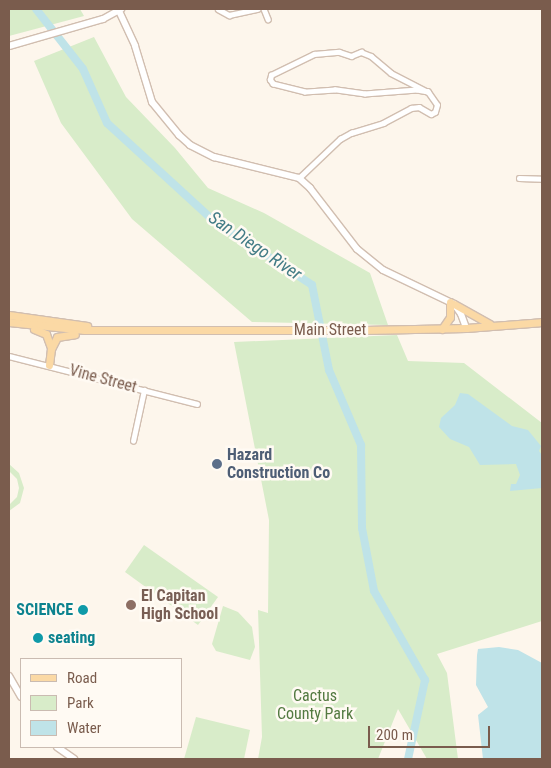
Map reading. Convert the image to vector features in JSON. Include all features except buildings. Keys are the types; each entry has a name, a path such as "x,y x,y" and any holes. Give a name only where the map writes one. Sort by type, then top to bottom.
{"main road":[{"path":"442,329 450,317 452,303 493,326"},
{"name":"Main Street","path":"9,315 117,330"},
{"name":"Main Street","path":"9,322 73,330 400,330 466,328 542,322"},
{"path":"21,324 46,334 52,349"},
{"path":"49,365 54,341 60,336 117,330"}],"street":[{"path":"218,9 229,14 258,9"},
{"path":"264,9 268,20"},
{"path":"9,46 83,26 104,19 121,10 152,102 179,135 190,145 214,158 299,178 310,188 347,239 367,258 404,281 452,303 466,328"},
{"path":"299,178 340,139 351,133 383,123 411,108 419,107 431,114 437,108 436,101 428,92 391,73 371,56 361,52 351,56 339,52 314,54 271,75 270,80 278,86 305,92 335,90 365,94 417,90 428,92"},
{"path":"518,178 542,179"},
{"name":"Vine Street","path":"9,356 196,404"},
{"path":"133,440 144,390"},
{"path":"9,676 20,695"},
{"path":"58,748 74,759"}],"green space":[{"path":"9,9 80,9 84,16 9,36"},
{"path":"94,37 126,97 175,148 208,188 264,213 370,273 388,325 252,322 132,219 61,123 34,61"},
{"name":"Cactus County Park","path":"397,335 408,361 464,363 542,423 542,621 437,654 447,673 458,759 427,759 398,709 378,759 258,759 262,737 258,610 268,613 269,520 234,342"},
{"path":"9,464 19,473 24,488 20,503 9,511 9,505 17,497 19,488 17,479 9,471"},
{"path":"144,545 218,597 198,625 125,572"},
{"path":"223,606 238,612 252,627 255,647 250,660 216,651 212,644"},
{"path":"196,717 250,730 244,759 184,759"}],"water":[{"path":"460,393 468,394 512,426 528,430 541,446 539,451 542,455 542,488 510,491 511,484 516,484 520,475 516,464 480,465 469,447 450,439 439,427 441,418 455,405"},
{"path":"499,647 518,650 542,663 542,759 483,759 478,715 488,707 476,685 477,655 478,649"}],"waterway":[{"name":"San Diego River","path":"36,9 83,69 107,123 214,221 312,285 329,370 361,445 362,528 374,591 425,680 408,759"}],"place":[{"name":"Hazard Construction Co","path":"217,464"},
{"name":"El Capitan High School","path":"131,605"},
{"name":"SCIENCE","path":"83,610"},
{"name":"seating","path":"38,638"}]}
